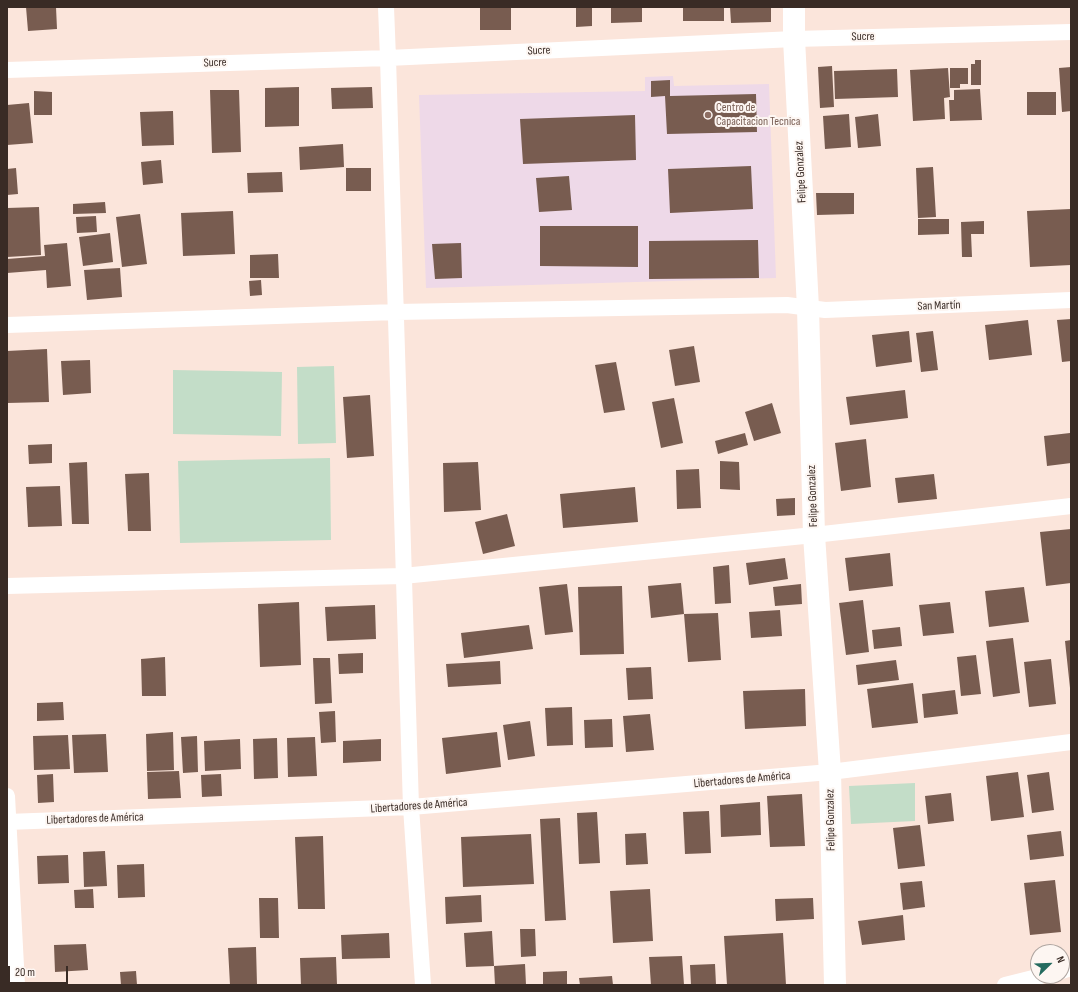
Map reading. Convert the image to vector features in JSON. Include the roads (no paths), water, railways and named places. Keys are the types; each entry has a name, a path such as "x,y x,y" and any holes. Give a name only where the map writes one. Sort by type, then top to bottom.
{"street":[{"path":"386,7 411,807 423,985"},
{"name":"Felipe Gonzalez","path":"794,7 794,39 808,308 814,535 830,772 835,985"},
{"name":"Sucre","path":"7,70 388,58 794,39 1071,32"},
{"name":"San Martín","path":"7,325 396,312 787,306 825,310 1071,300"},
{"path":"7,586 403,576 814,535 1071,506"},
{"name":"Libertadores de América","path":"8,822 411,807 830,772 1071,742"},
{"path":"7,796 17,985"},
{"path":"1005,985 1030,979"}],"place":[{"name":"Centro de Capacitacion Tecnica","path":"708,115"}]}
